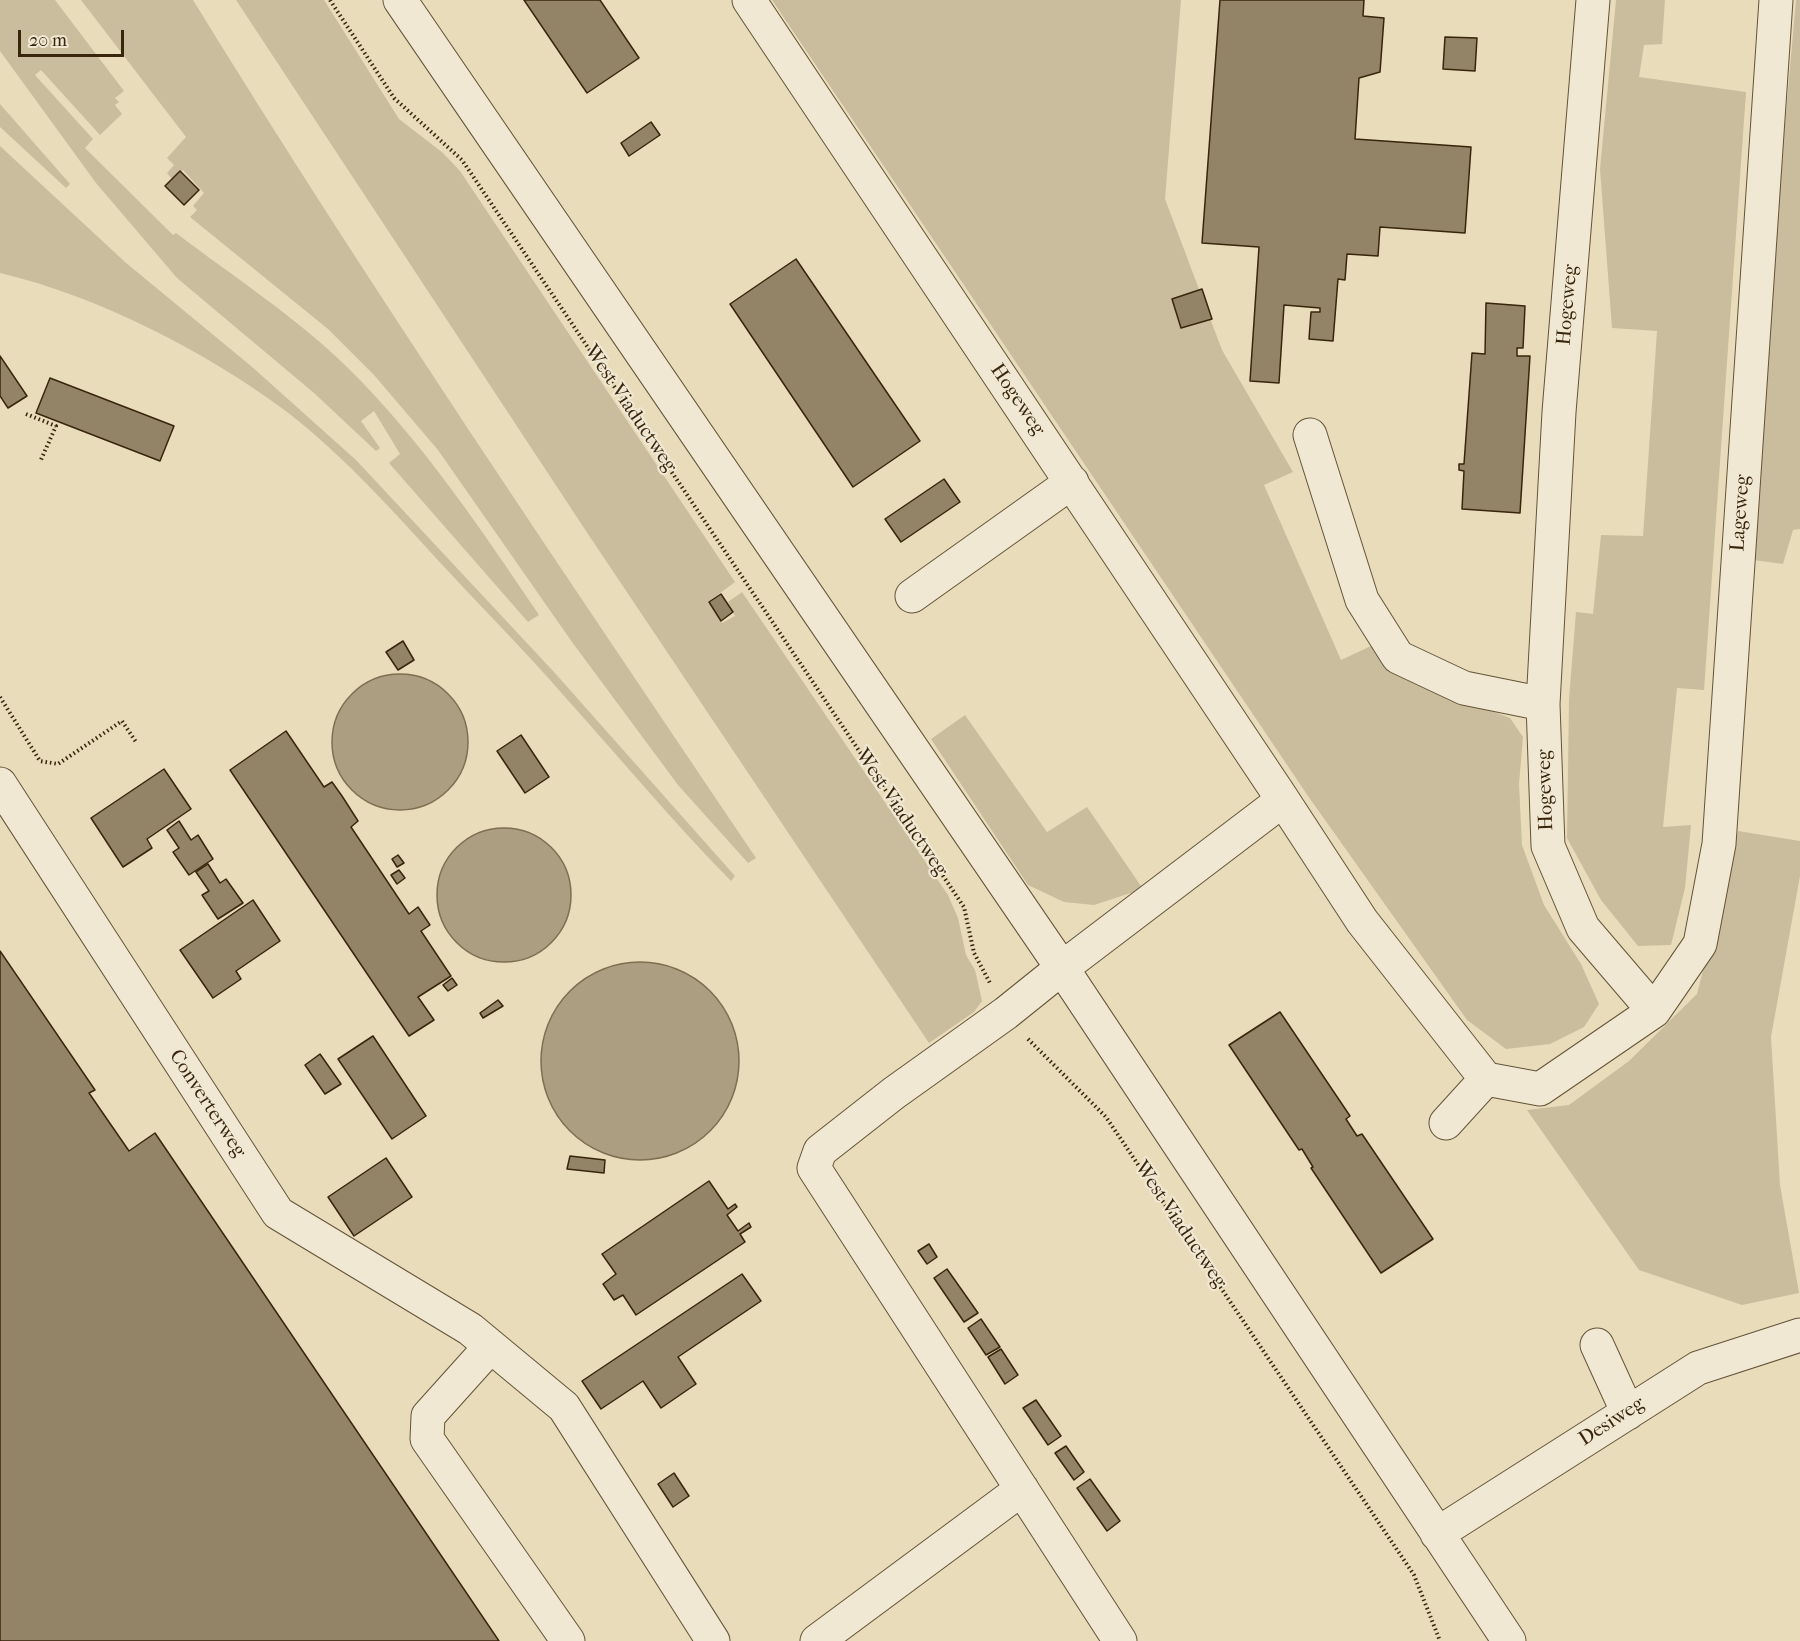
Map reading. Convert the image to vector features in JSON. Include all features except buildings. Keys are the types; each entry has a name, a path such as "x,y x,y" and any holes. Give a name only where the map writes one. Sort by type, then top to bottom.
{"street":[{"name":"West Viaductweg","path":"400,0 1062,968 1509,1641"},
{"name":"Hogeweg","path":"749,0 1362,921 1486,1079"},
{"name":"Hogeweg","path":"1593,0 1559,412 1543,704 1548,846 1583,928 1654,1011"},
{"name":"Lageweg","path":"1654,1011 1700,944 1719,844 1776,0"},
{"path":"1310,435 1362,600 1398,657 1464,688 1543,704"},
{"path":"912,596 1071,482"},
{"name":"Converterweg","path":"0,784 278,1213 471,1329 564,1407 713,1641"},
{"path":"1120,1641 814,1168 820,1151 894,1093 1006,1013 1283,800"},
{"path":"1446,1123 1486,1079 1540,1089 1654,1011"},
{"name":"Desiweg","path":"1437,1534 1698,1368 1800,1335"},
{"path":"1597,1345 1628,1413"},
{"path":"490,1347 428,1416 427,1438 568,1641"},
{"path":"817,1641 1022,1489"}],"path":[{"name":"West Viaductweg","path":"330,0 394,98 462,160 958,897 964,907 974,953 1006,1013 1030,1042 1106,1117 1414,1575 1440,1641"},
{"path":"26,414 56,426 40,462"},
{"path":"0,697 40,760 58,764 122,721 136,742"}],"shaded area":[{"path":"0,0 55,0 124,91 115,98 119,102 115,105 122,114 100,135 41,70 35,75 93,139 85,148 173,235 176,233 264,298 348,368 401,425 450,487 539,615 528,622 389,463 400,454 374,411 361,421 380,448 376,451 314,393 177,278 96,183 0,51"},
{"path":"81,0 193,0 399,324 756,858 748,863 678,785 572,642 438,450 374,375 328,329 190,217 197,210 193,206 204,193 183,170 172,179 167,173 174,165 167,158 186,137"},
{"path":"236,0 324,0 399,119 443,153 460,171 735,582 708,602 722,623 735,616 728,602 742,592 948,895 958,918 966,955 975,970 982,1001 974,1012 929,1043 588,534"},
{"path":"772,0 1181,0 1165,199 1222,350 1293,472 1264,485 1341,660 1371,646 1398,676 1510,718 1523,737 1519,784 1522,845 1544,905 1581,964 1599,1004 1584,1027 1550,1044 1506,1049 1467,1020 1308,796"},
{"path":"1616,0 1665,0 1662,44 1644,45 1639,77 1746,92 1704,690 1677,688 1663,827 1691,825 1685,888 1671,945 1638,946 1601,900 1567,838 1569,699 1576,612 1593,614 1601,535 1643,536 1657,331 1612,328 1600,169"},
{"path":"1796,0 1800,0 1800,529 1793,530 1783,564 1746,559"},
{"path":"0,104 70,184 66,188 0,127"},
{"path":"0,146 125,262 251,366 356,460 554,672 735,876 731,881 667,813 537,665 391,509 309,430 287,412 222,368 150,329 75,296 0,273"},
{"path":"400,674 426,679 448,694 463,716 468,742 463,768 448,790 426,805 400,810 374,805 352,790 337,768 332,742 337,716 352,694 374,679"},
{"path":"965,715 1047,832 1087,807 1143,889 1094,905 1064,902 1028,885 931,739"},
{"path":"504,828 529,834 551,848 565,870 571,895 565,920 551,942 529,956 504,962 479,956 457,942 443,920 437,895 443,870 457,848 479,834"},
{"path":"1738,831 1800,841 1800,876 1771,1037 1780,1185 1799,1293 1742,1305 1639,1270 1527,1110 1569,1105 1629,1061 1697,994"},
{"path":"640,962 659,964 678,970 695,979 710,991 722,1006 731,1023 737,1042 739,1061 737,1080 731,1099 722,1116 710,1131 695,1143 678,1152 659,1158 640,1160 621,1158 602,1152 585,1143 570,1131 558,1116 549,1099 543,1080 541,1061 543,1042 549,1023 558,1006 570,991 585,979 602,970 621,964"}]}
